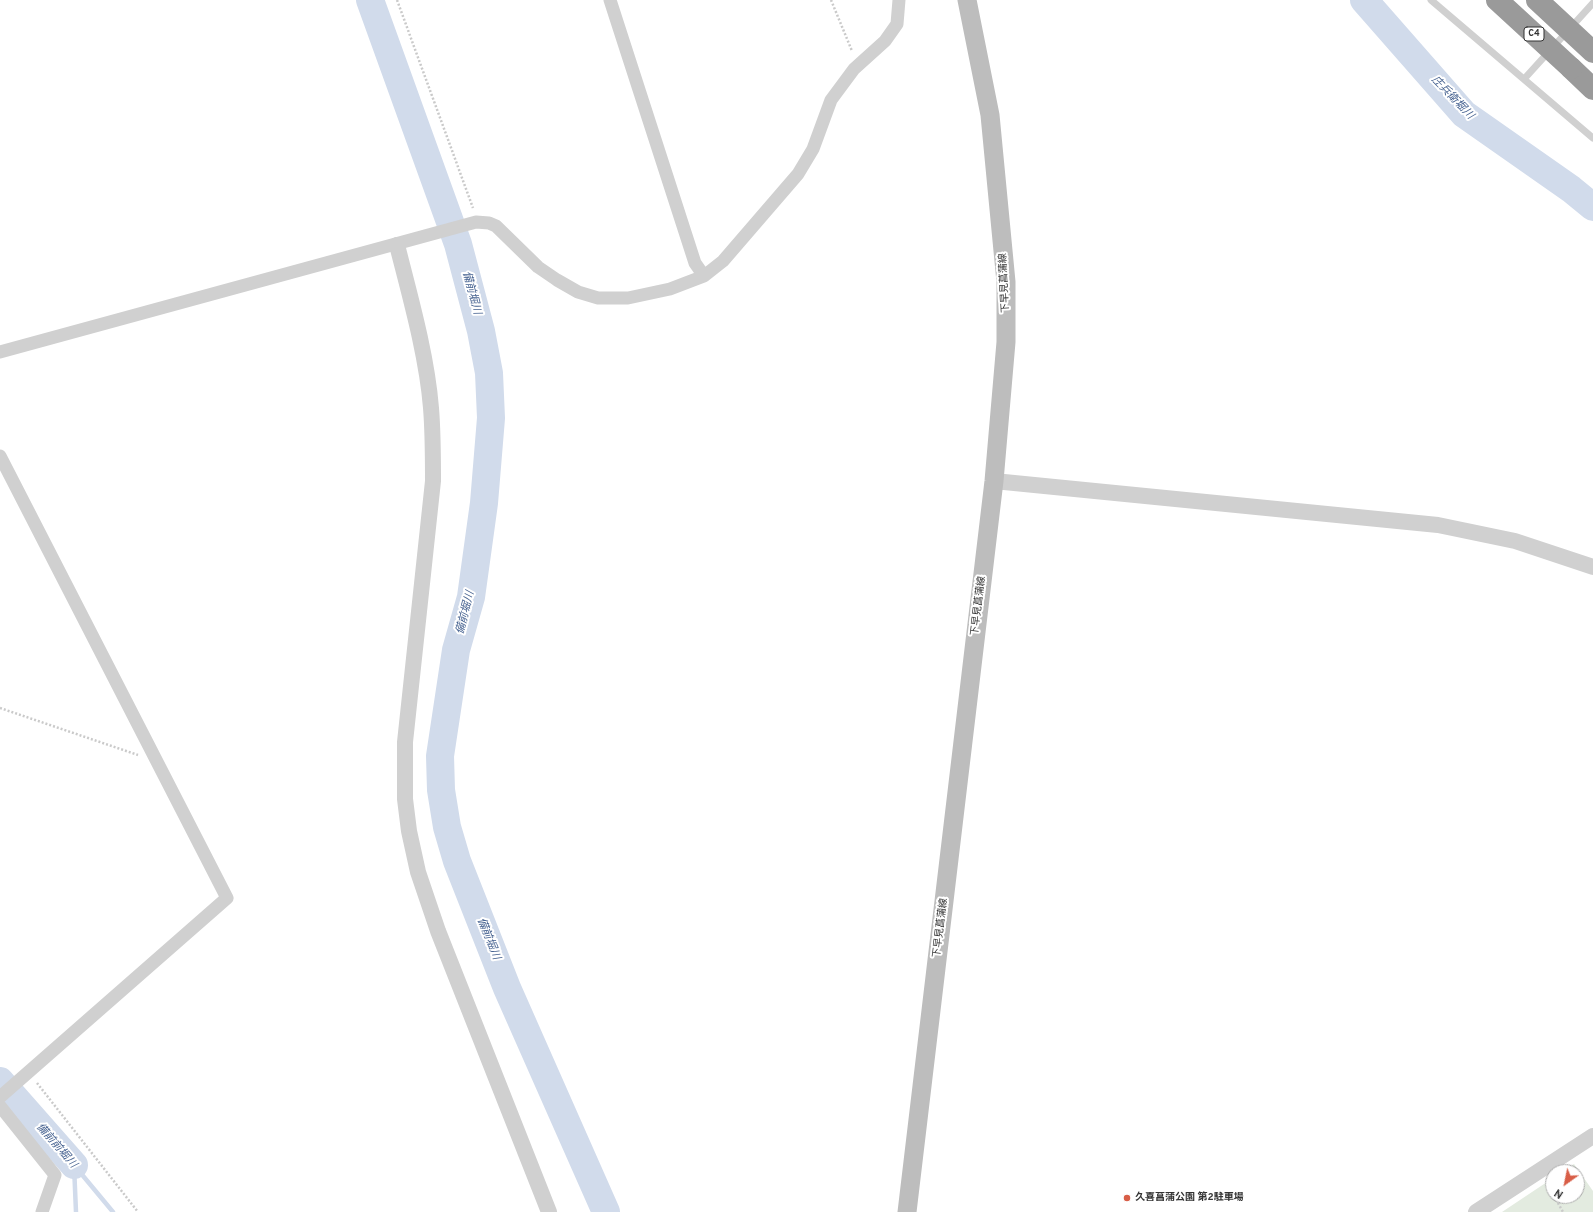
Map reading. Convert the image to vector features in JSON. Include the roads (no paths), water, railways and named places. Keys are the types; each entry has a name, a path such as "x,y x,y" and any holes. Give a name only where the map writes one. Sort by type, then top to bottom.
{"highway":[{"name":"C4","path":"1497,0 1593,89"},
{"path":"1537,0 1593,52"}],"main road":[{"name":"下早見菖蒲線","path":"907,1212 994,481 1006,342 1006,282 990,115 967,0"}],"street":[{"path":"610,0 695,263 704,276"},
{"path":"0,352 405,243 477,222 489,223 496,226 538,267 578,292 598,298 628,298 670,289 704,276 723,261 798,174 813,149 831,100 860,64 892,33 897,24 899,0"},
{"path":"405,243 431,406 433,444 433,481 405,742 405,799 409,831 418,872 438,931 548,1212"},
{"path":"0,1097 227,898 1,460"},
{"path":"994,481 1438,525 1516,541 1593,567"},
{"path":"0,1106 55,1175 42,1212"},
{"path":"1476,1212 1593,1136"}],"lane":[{"path":"1432,0 1525,78 1593,138"},
{"path":"1525,78 1593,3"}],"waterway":[{"name":"備前堀川","path":"370,0 458,244 481,331 489,373 491,418 484,503 471,597 456,650 440,756 441,790 447,827 457,861 507,988 606,1212"},
{"name":"庄兵衛堀川","path":"1364,0 1464,114 1571,189 1593,207"},
{"name":"備前前堀川","path":"0,1081 74,1165"},
{"name":"備前前堀川","path":"74,1165 113,1212"},
{"path":"74,1165 76,1212"}],"place":[{"name":"久喜菖蒲公園 第2駐車場","path":"1127,1198"}]}
